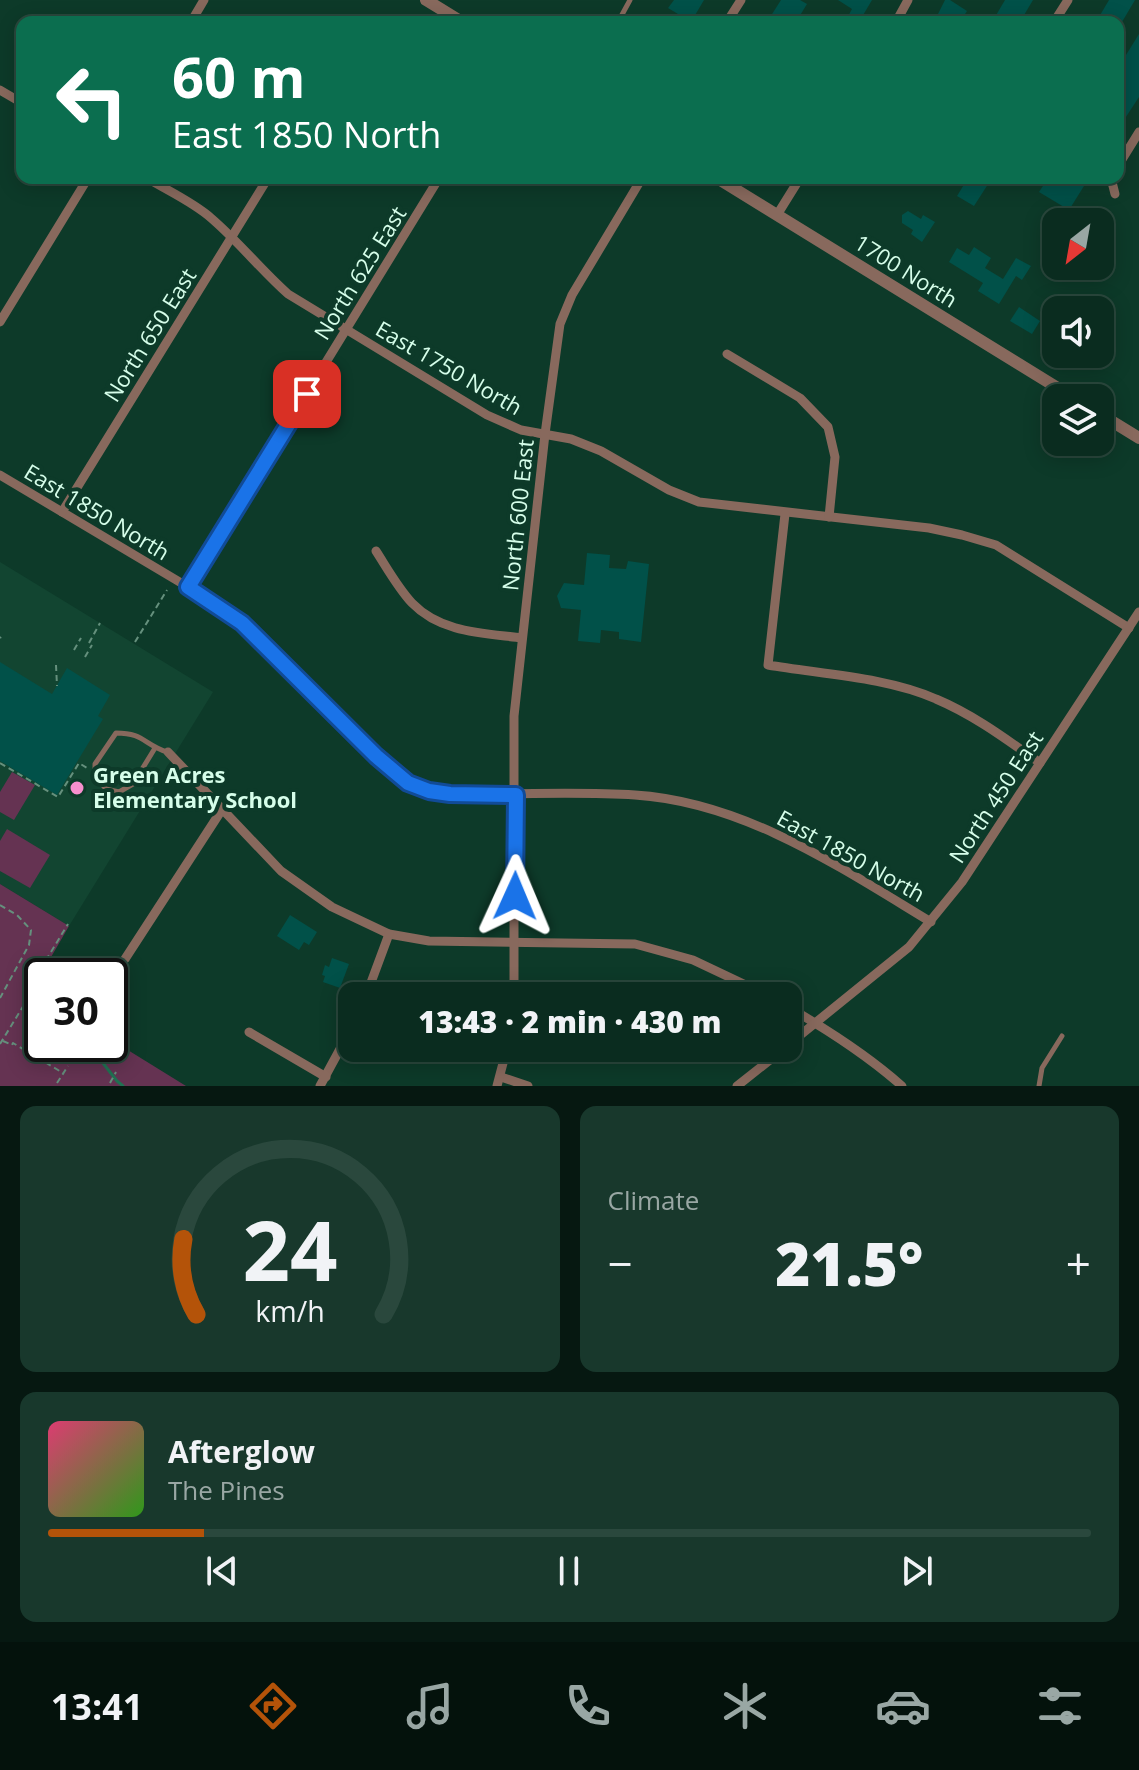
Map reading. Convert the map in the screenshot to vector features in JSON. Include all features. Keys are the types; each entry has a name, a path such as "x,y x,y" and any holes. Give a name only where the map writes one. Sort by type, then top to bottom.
{"street":[{"path":"426,0 452,16"},
{"path":"1124,156 1139,132"},
{"path":"0,322 84,184"},
{"name":"East 1750 North","path":"157,184 209,216 261,271 288,294 487,415 521,430 571,439 601,451 669,490 699,502 929,528 996,545 1129,628"},
{"name":"North 650 East","path":"62,512 264,184"},
{"name":"North 625 East","path":"188,587 435,184"},
{"name":"North 600 East","path":"514,982 514,716 560,324 572,295 638,184"},
{"name":"1700 North","path":"727,184 1051,384"},
{"path":"777,215 796,184"},
{"path":"1112,184 1115,194"},
{"path":"727,354 800,398 828,427 835,457 829,517"},
{"path":"1114,423 1139,438"},
{"name":"East 1850 North","path":"0,475 188,587 242,623 376,756 408,783 429,791 450,794 636,795 686,803 799,844 931,922"},
{"path":"785,514 768,665 885,684 933,697 975,718 1040,763"},
{"path":"376,551 410,602 431,618 461,630 522,638"},
{"name":"North 450 East","path":"802,1035 909,947 931,922 962,882 1139,612"},
{"path":"168,752 281,871 332,907 389,934 429,941 635,944 693,960 739,982"},
{"path":"126,958 223,808"},
{"path":"371,982 389,934"},
{"path":"802,1015 882,1068 902,1086"},
{"path":"249,1032 323,1082 338,1054"},
{"name":"North 450 East","path":"737,1086 767,1062"},
{"path":"499,1081 528,1086"}],"lane":[{"path":"155,748 133,784 119,792 106,789 95,776 95,764 116,733 135,733 155,748 168,752"},
{"path":"1039,1086 1042,1068 1062,1036"}],"path":[{"path":"135,642 167,590"},
{"path":"85,657 100,623"},
{"path":"74,650 81,638"},
{"path":"56,665 57,686"},
{"path":"0,763 58,797 79,763 88,768"},
{"path":"0,905 17,915 31,930 29,945 0,998"},
{"path":"63,1073 2,1039 68,924"},
{"path":"57,1083 68,1066"},
{"path":"110,1083 116,1072"}],"shaded area":[{"name":"Green Acres Elementary School","path":"0,562 213,692 69,926 0,884"},
{"path":"12,772 35,785 14,820 0,812 0,792"},
{"path":"7,829 50,855 30,888 0,871 0,841"},
{"path":"0,884 69,926 50,958 24,958 24,1062 128,1062 128,1050 186,1086 0,1086"}],"building":[{"path":"674,0 704,0 695,16 677,16 668,8"},
{"path":"781,0 800,0 807,4 800,16 771,16"},
{"path":"838,0 872,0 863,16 848,16 852,9"},
{"path":"945,0 967,11 964,16 937,16"},
{"path":"1005,0 1033,0 1024,16 996,16"},
{"path":"1109,0 1135,0 1124,19 1124,16 1100,16"},
{"path":"1139,34 1139,97 1124,120 1124,58"},
{"path":"964,184 988,184 974,206 957,196"},
{"path":"1044,184 1085,184 1070,208 1039,192"},
{"path":"908,211 921,219 923,215 935,222 922,242 911,234 913,230 902,223 902,215"},
{"path":"974,247 991,258 985,268 1003,279 1016,258 1031,266 1022,280 1016,276 999,304 978,291 983,283 949,262 957,248 969,255"},
{"path":"1019,307 1040,321 1032,334 1010,321"},
{"path":"587,553 610,555 609,568 626,569 628,561 649,564 641,642 619,639 619,632 601,630 600,643 578,641 581,610 561,608 557,596 564,583 584,585"},
{"name":"Green Acres Elementary School","path":"0,662 52,694 67,668 110,695 98,716 103,719 57,795 0,761"},
{"path":"290,915 317,932 309,945 304,942 299,950 277,936"},
{"path":"332,958 349,964 338,987 323,982 325,965 329,967"}],"waterway":[{"path":"102,1062 123,1086"}],"place":[{"name":"Green Acres Elementary School","path":"77,788"}],"route":[{"path":"307,394 188,587 242,623 376,756 408,783 429,791 450,794 516,795 515,896"}]}
